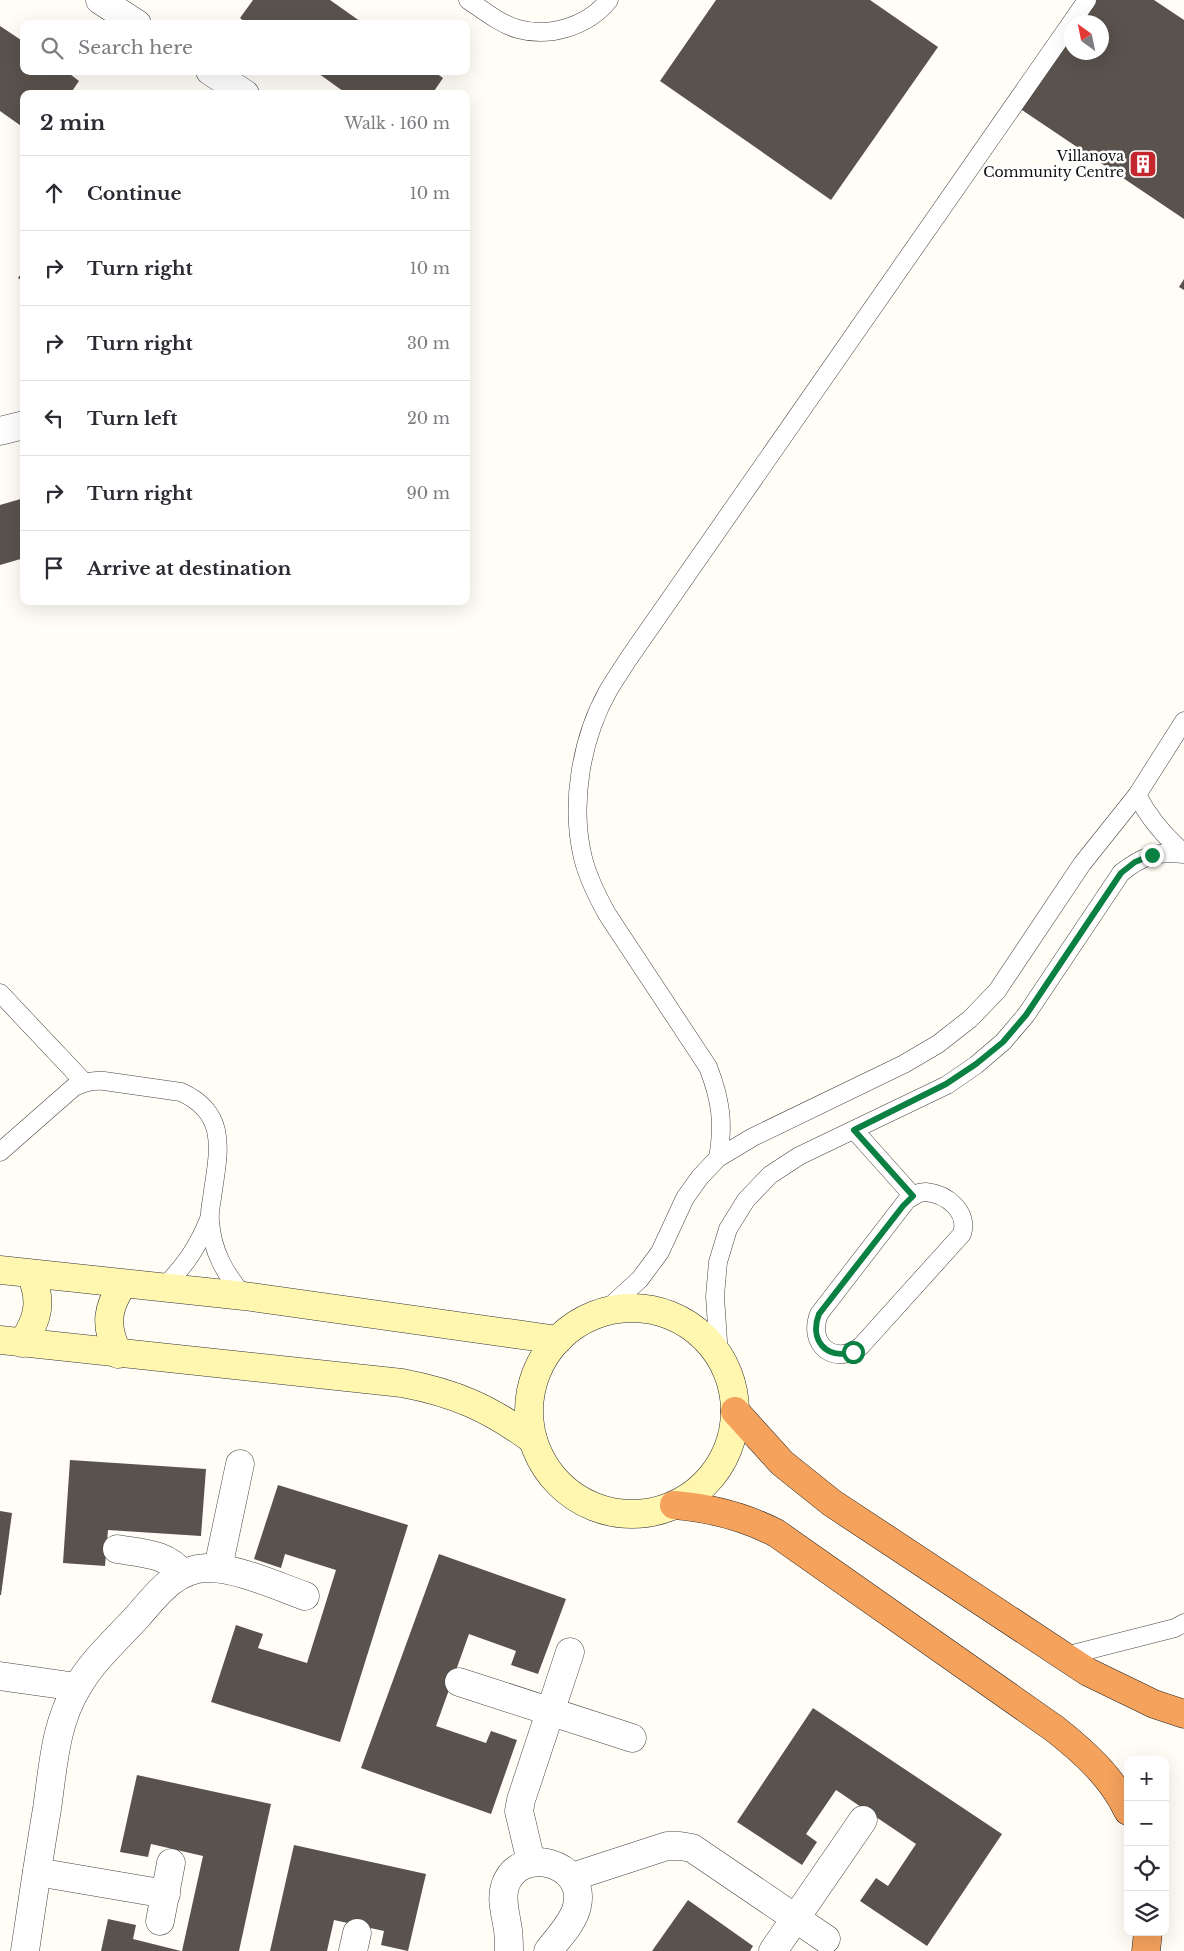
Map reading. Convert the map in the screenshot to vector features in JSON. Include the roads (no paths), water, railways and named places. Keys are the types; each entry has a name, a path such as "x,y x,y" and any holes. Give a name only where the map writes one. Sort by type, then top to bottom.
{"highway":[{"path":"735,1411 782,1463 832,1503 1088,1672 1154,1704 1184,1714"},
{"path":"674,1505 702,1507 728,1512 776,1533 1056,1729 1098,1767 1119,1792 1124,1803"},
{"path":"1146,1951 1148,1936"}],"street":[{"path":"100,0 131,20"},
{"path":"216,75 239,90"},
{"path":"0,431 20,426"},
{"path":"0,1270 244,1296 558,1340"},
{"path":"11,1341 30,1331 37,1310 36,1288 31,1274"},
{"path":"118,1354 108,1326 110,1310 115,1296 123,1284"},
{"path":"630,1308 657,1311 681,1320 703,1335 720,1356 731,1382 735,1411 731,1440 718,1467 699,1489 674,1505 646,1513 616,1513 588,1504 564,1488 544,1466 532,1440 529,1413 532,1386 542,1361 558,1340 579,1322 604,1312 630,1308"},
{"path":"11,1341 402,1383 431,1388 459,1397 486,1409 532,1440"},
{"path":"218,1568 240,1464"},
{"path":"116,1549 158,1556 176,1566 182,1574"},
{"path":"25,1951 57,1741 68,1704 77,1687 101,1657 165,1586 182,1574 193,1570 218,1568 305,1596"},
{"path":"531,1862 519,1812 520,1800 570,1652"},
{"path":"0,1676 77,1687"},
{"path":"459,1682 632,1738"},
{"path":"773,1951 863,1820"},
{"path":"572,1878 666,1846 692,1848 826,1939"},
{"path":"509,1951 508,1925 503,1897 506,1884 512,1874 520,1867 531,1862 542,1861 564,1869 572,1878 578,1896 577,1907 563,1931 548,1951"},
{"path":"160,1921 171,1863"},
{"path":"37,1872 166,1894"}],"lane":[{"path":"468,0 492,16 518,29 547,32 576,26 601,10 609,0"},
{"path":"718,1158 722,1135 721,1112 716,1089 708,1067 607,914 593,888 583,858 578,828 578,798 582,764 592,726 608,691 629,658 1087,0"},
{"path":"604,1312 640,1279 660,1252 685,1198 700,1177 718,1158 753,1137 904,1064 938,1044 970,1019 997,991 1082,864 1137,795 1184,722"},
{"path":"1137,795 1157,827 1184,853"},
{"path":"720,1356 715,1296 718,1262 728,1230 746,1200 770,1175 799,1156 946,1084 976,1064 1003,1042 1026,1015 1121,873 1135,862 1152,855 1170,852 1184,853"},
{"path":"0,992 84,1082"},
{"path":"0,1152 74,1087 84,1082 104,1081 181,1092 192,1097 202,1105 215,1124 218,1137 210,1219 213,1242 223,1269 244,1296"},
{"path":"854,1130 913,1196"},
{"path":"919,1193 933,1193 957,1207 964,1220 962,1234 861,1346 853,1352 844,1355 826,1350 819,1343 815,1333 815,1324 819,1314 903,1206 913,1196 919,1193"},
{"path":"163,1288 191,1257 210,1219"},
{"path":"1065,1656 1175,1628 1184,1624"}],"place":[{"name":"Villanova Community Centre","path":"1143,164"}]}
